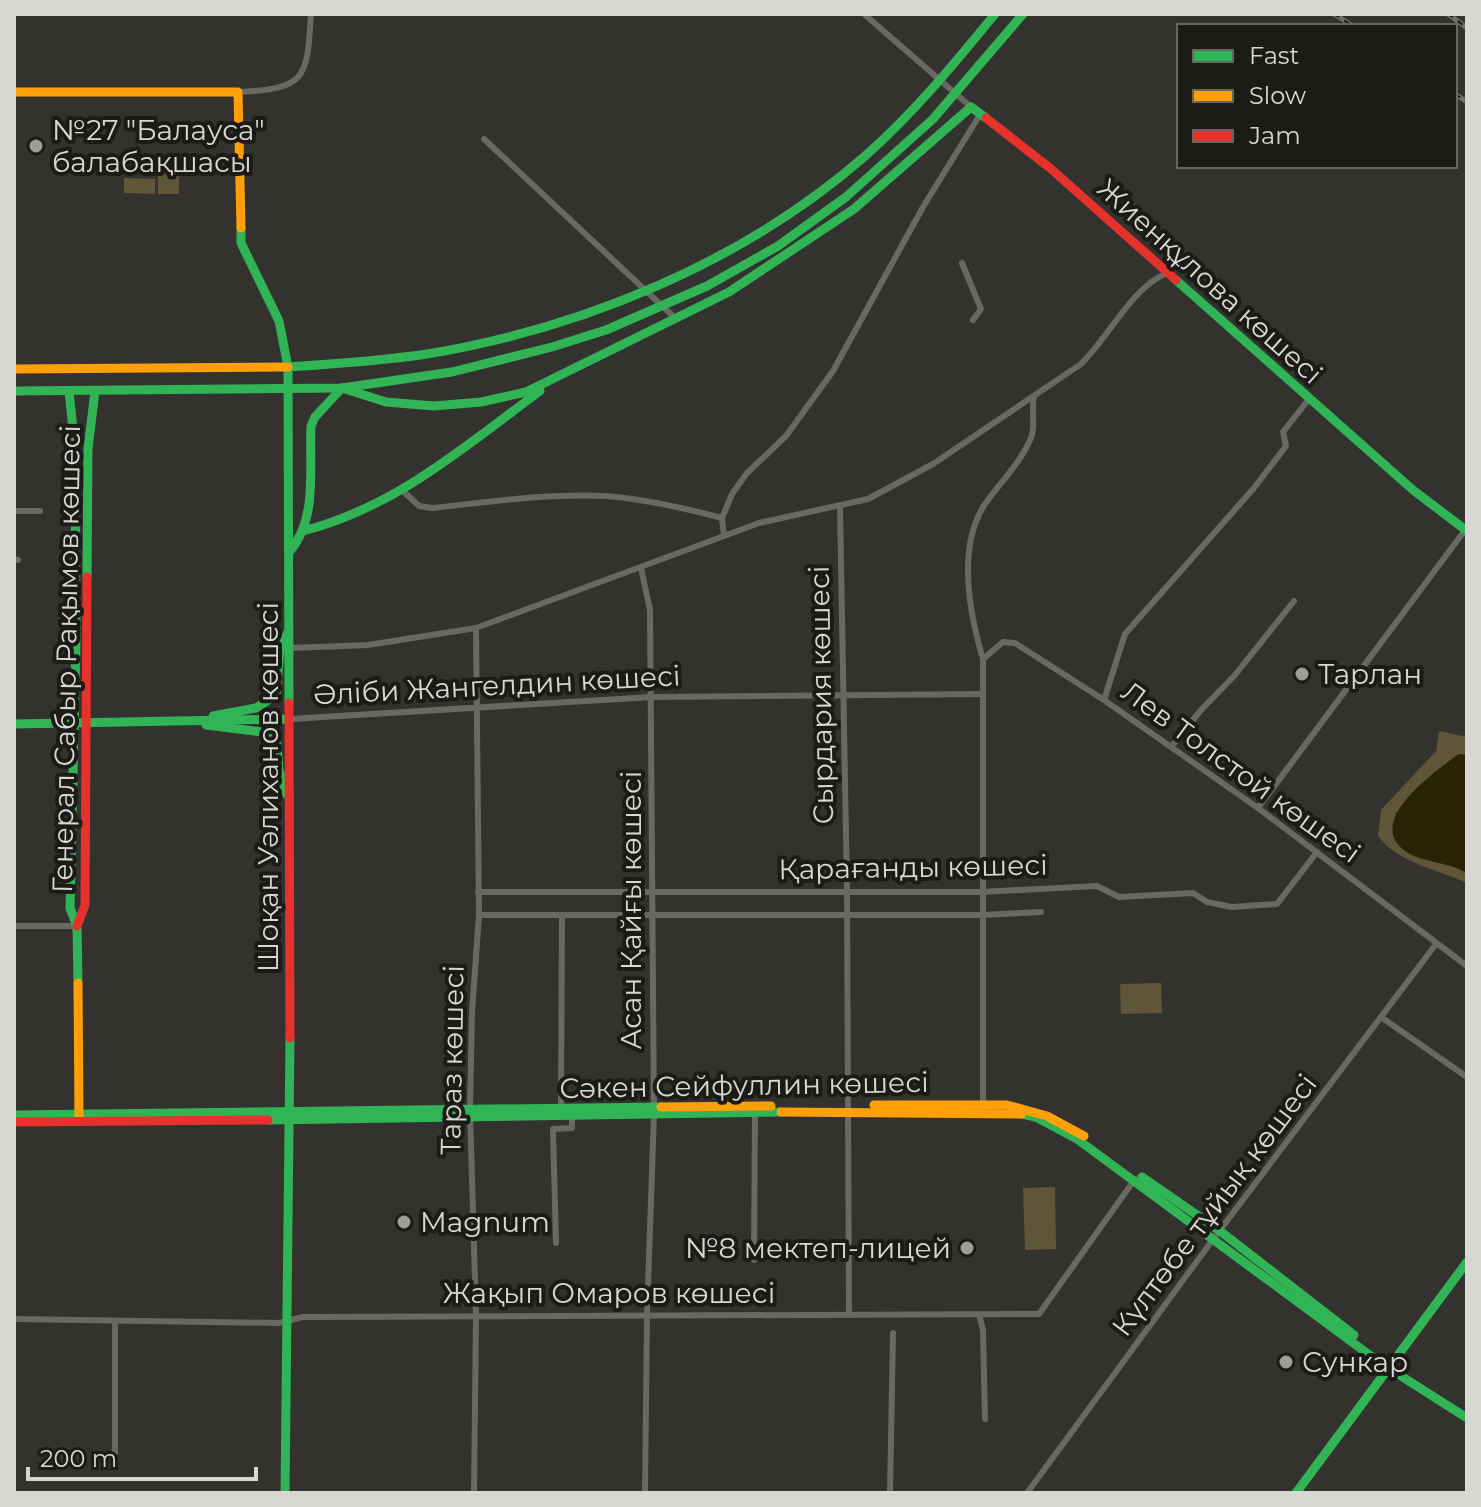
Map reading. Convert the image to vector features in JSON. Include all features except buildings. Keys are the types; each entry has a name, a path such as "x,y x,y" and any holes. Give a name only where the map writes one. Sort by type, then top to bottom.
{"street":[{"path":"14,92 238,92 282,86 302,74 308,58 311,14"},
{"name":"Жиенқұлова көшесі","path":"864,14 971,107 1050,168 1413,490 1466,530"},
{"path":"14,369 288,367 371,360 467,347 522,335 646,292 725,254 795,209 864,157 935,88 995,14"},
{"path":"14,391 288,391 342,388 452,372 577,340 707,286 778,246 846,197 904,148 954,97 1023,14"},
{"name":"Шоқан Уәлиханов көшесі","path":"238,92 241,243 259,284 274,307 288,367 292,1114 285,1493"},
{"path":"342,388 363,398 424,406 497,401 526,392 729,292 854,209 971,107"},
{"path":"724,536 722,518 732,494 747,473 786,436 833,371 923,207 981,113"},
{"path":"484,139 675,318"},
{"path":"962,263 981,309 973,320"},
{"path":"290,648 368,645 476,628 759,523 868,499 933,464 1081,364 1097,349 1151,280 1167,273"},
{"path":"303,531 334,523 403,491 558,377"},
{"path":"290,551 298,545 303,531 309,491 311,426 315,417 342,388"},
{"name":"Генерал Сабыр Рақымов көшесі","path":"69,391 75,449 70,908 77,926 79,1118"},
{"name":"Генерал Сабыр Рақымов көшесі","path":"77,926 85,905 88,449 95,391"},
{"path":"983,1107 983,659 977,638 967,558 970,539 984,506 1030,441 1034,396"},
{"path":"1104,700 1125,634 1254,488 1286,446 1283,432 1309,399"},
{"path":"75,449 88,449"},
{"path":"403,491 419,506 432,508 538,497 604,496 722,518"},
{"name":"Сырдария көшесі","path":"840,507 847,890 849,1315"},
{"path":"14,511 40,511"},
{"path":"1258,808 1466,530"},
{"name":"Асан Қайғы көшесі","path":"641,568 650,610 654,892 654,1110 645,1493"},
{"path":"1171,747 1235,675 1294,601"},
{"path":"187,722 255,708 272,701 276,695 280,650 290,625"},
{"name":"Тараз көшесі","path":"474,1493 476,1315 471,1114 472,1012 479,915 476,628"},
{"name":"Лев Толстой көшесі","path":"983,659 1003,642 1015,643 1104,700 1258,808 1467,966"},
{"name":"Әліби Жангелдин көшесі","path":"14,724 290,719 652,697 982,694"},
{"path":"187,722 262,732 271,737 277,745 279,770 290,805"},
{"name":"Қарағанды көшесі","path":"478,892 981,892 1097,886 1119,897 1193,893 1207,902 1232,907 1277,904 1317,852"},
{"name":"Қарағанды көшесі","path":"479,915 847,916 1041,912"},
{"path":"561,1109 562,915"},
{"path":"14,926 77,926"},
{"name":"Күлтөбе тұйық көшесі","path":"1027,1493 1436,944"},
{"path":"1381,1017 1467,1077"},
{"name":"Сәкен Сейфуллин көшесі","path":"983,1107 1045,1121 1077,1139 1217,1235"},
{"name":"Сәкен Сейфуллин көшесі","path":"14,1122 292,1114 572,1116 654,1110 1027,1107 1065,1124 1389,1367 1467,1418"},
{"name":"Сәкен Сейфуллин көшесі","path":"471,1114 561,1109 755,1112 848,1108"},
{"name":"Сәкен Сейфуллин көшесі","path":"754,1260 755,1112"},
{"name":"Сәкен Сейфуллин көшесі","path":"14,1115 79,1118"},
{"path":"556,1243 553,1129 572,1128 572,1116"},
{"name":"Жақып Омаров көшесі","path":"14,1319 115,1322 476,1315 1039,1314 1135,1179"},
{"path":"1296,1493 1467,1262"},
{"path":"979,1314 983,1330 985,1419"},
{"path":"115,1322 115,1453"},
{"path":"890,1493 893,1333"}],"shaded area":[{"path":"158,166 179,166 179,194 158,194"},
{"path":"124,178 155,179 155,194 124,193"},
{"path":"1439,731 1467,737 1467,755 1459,754 1431,775 1395,814 1453,866 1467,873 1467,883 1407,859 1378,836 1381,810 1436,751"},
{"path":"1459,754 1467,755 1467,873 1408,853 1395,841 1392,827 1407,799"},
{"path":"1161,983 1162,1013 1121,1014 1120,984"},
{"path":"1055,1187 1056,1249 1025,1250 1023,1188"}],"railway":[{"path":"1334,14 1350,24"},
{"path":"1448,14 1467,28"},
{"path":"1457,95 1467,102"}],"traffic: fast":[{"path":"288,367 427,354 486,342 602,308 714,259 817,195 864,157 916,106 995,14"},
{"path":"14,391 342,388 452,372 606,330 707,286 778,246 846,197 933,119 1023,14"},
{"path":"342,388 386,402 434,406 481,402 526,392 729,292 854,209 971,107 986,118"},
{"path":"241,228 241,243 279,321 288,367 289,703"},
{"path":"1176,280 1413,490 1467,531"},
{"path":"290,551 299,538 308,508 311,426 315,417 342,388"},
{"path":"69,391 75,449 76,642 70,908 77,926 78,983"},
{"path":"87,577 88,449 95,391"},
{"path":"303,531 369,507 399,491 456,454 540,391"},
{"path":"213,716 256,708 276,695 280,650 288,632"},
{"path":"14,724 290,719"},
{"path":"206,725 262,732 271,737 277,745 279,770 287,795"},
{"path":"285,1493 290,1038"},
{"path":"14,1115 661,1107"},
{"path":"268,1120 781,1112"},
{"path":"1022,1114 1036,1117 1077,1139 1379,1362 1467,1418"},
{"path":"1142,1177 1220,1231 1354,1335"},
{"path":"1296,1493 1467,1262"}],"traffic: slow":[{"path":"14,92 238,92 241,228"},
{"path":"14,369 288,367"},
{"path":"78,983 79,1118"},
{"path":"874,1105 1007,1105 1047,1116 1084,1136"},
{"path":"661,1107 771,1106"},
{"path":"781,1112 1022,1114"}],"traffic: jam":[{"path":"986,118 1050,168 1176,280"},
{"path":"77,926 85,905 87,577"},
{"path":"289,703 290,1038"},
{"path":"14,1122 268,1120"}],"place":[{"name":"№27 \"Балауса\" балабақшасы","path":"36,146"},
{"name":"Тарлан","path":"1302,674"},
{"name":"Magnum","path":"404,1222"},
{"name":"№8 мектеп-лицей","path":"967,1248"},
{"name":"Сункар","path":"1286,1362"}]}
